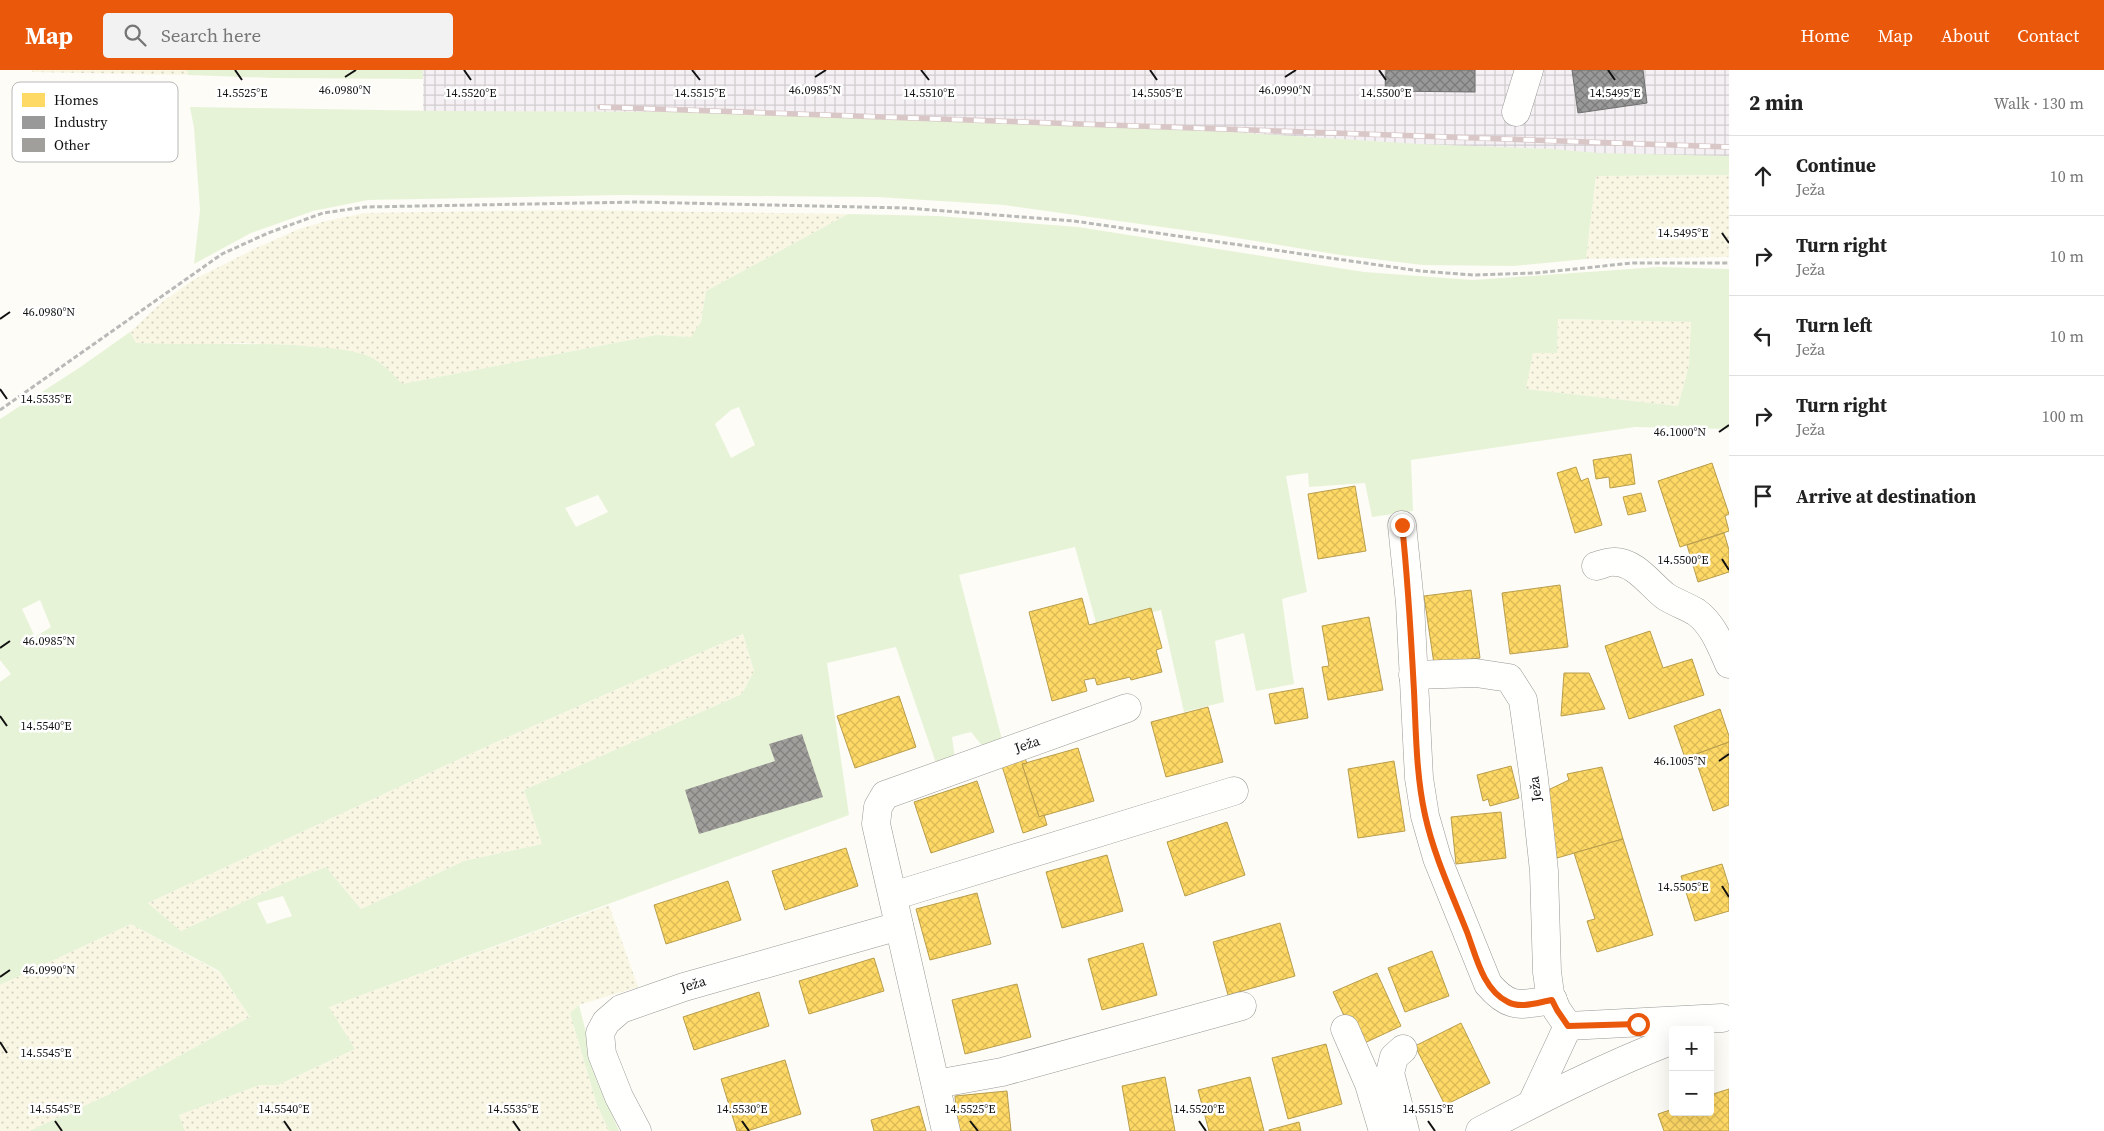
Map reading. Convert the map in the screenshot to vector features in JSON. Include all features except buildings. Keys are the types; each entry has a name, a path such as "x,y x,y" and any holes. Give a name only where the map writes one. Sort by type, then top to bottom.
{"street":[{"path":"1516,112 1528,70"},
{"path":"1402,525 1410,603 1419,778 1425,816 1437,858 1478,964 1488,984 1496,994 1509,1003 1525,1005 1552,1000"},
{"path":"1596,566 1614,562 1627,564 1642,574 1669,599 1682,604 1698,614 1717,637 1729,664"},
{"name":"Ježa","path":"1413,675 1476,673 1509,678 1523,700 1544,870 1547,972 1552,1000 1568,1026"},
{"name":"Ježa","path":"946,1131 876,824 878,807 884,795 1127,708"},
{"path":"893,896 1234,791"},
{"name":"Ježa","path":"637,1131 602,1054 600,1033 606,1022 621,1009 684,987 899,926"},
{"path":"936,1084 967,1080 1002,1072 1242,1006"},
{"path":"1532,1104 1568,1026 1599,1026 1725,1017"},
{"path":"1705,1026 1725,1017"},
{"path":"1346,1029 1369,1084 1383,1131"},
{"path":"1480,1131 1620,1061 1669,1042"},
{"path":"1403,1049 1394,1057 1390,1073 1405,1131"}],"path":[{"path":"0,410 222,254 268,233 323,213 365,207 638,202 906,208 1074,221 1420,272 1473,275 1535,273 1633,263 1729,263"}],"shaded area":[{"path":"32,70 187,70 188,75 32,72"},
{"path":"423,70 1729,70 1729,163 423,118"},
{"path":"1729,175 1729,257 1586,259 1596,176"},
{"path":"569,210 848,214 706,291 701,322 692,337 656,335 402,384 382,364 363,354 318,347 244,343 195,345 136,343 130,332 161,303 193,280 258,247 299,229 326,221 365,213"},
{"path":"1558,319 1692,322 1689,366 1678,406 1525,389 1533,353 1557,353"},
{"path":"743,634 754,671 742,694 524,790 542,844 464,861 361,909 326,867 284,883 181,931 148,903 492,744"},
{"path":"609,905 638,987 579,1005 570,1013 597,1105 609,1131 185,1131 178,1115 259,1085 278,1085 355,1049 328,1007"},
{"path":"131,924 219,972 250,1017 110,1094 29,1131 0,1131 0,985"}],"green space":[{"path":"187,70 423,70 423,79 272,78 188,75"},
{"path":"190,107 443,111 714,112 1103,124 1419,144 1552,149 1598,153 1729,156 1729,175 1596,176 1586,259 1514,266 1423,265 1340,255 1212,234 1004,205 877,197 618,195 368,200 313,211 251,233 194,264 200,210 194,128"},
{"path":"848,214 938,216 1078,227 1364,272 1473,280 1658,267 1729,269 1729,429 1635,427 1411,460 1413,511 1372,517 1365,483 1309,487 1308,473 1286,476 1307,592 1282,599 1294,684 1256,691 1244,633 1215,641 1224,702 1184,712 1161,610 1097,626 1075,547 959,575 1004,747 988,753 971,732 952,737 955,759 936,763 896,647 827,663 849,815 329,1007 355,1049 278,1085 259,1085 179,1115 185,1131 29,1131 110,1094 250,1017 219,971 131,924 0,985 0,682 11,674 0,660 0,419 79,368 130,332 136,343 294,345 355,352 369,356 389,371 402,384 656,335 691,337 701,322 706,291","holes":["1558,319 1691,322 1689,366 1678,406 1526,389 1533,353 1557,353","739,407 755,445 731,458 715,424 731,410","598,495 608,512 576,527 565,508","40,600 51,627 35,637 22,609","743,634 754,671 742,694 524,790 542,844 464,861 361,909 326,867 284,883 181,931 148,903 492,744","283,896 292,916 267,924 257,903"]},
{"path":"579,1005 600,1087 619,1131 609,1131 597,1105 570,1013"}],"railway":[{"path":"600,107 1729,147"}],"route":[{"path":"1402,525 1410,603 1419,778 1425,816 1437,858 1478,964 1488,984 1496,994 1509,1003 1525,1005 1552,1000 1568,1026 1638,1024"}]}
